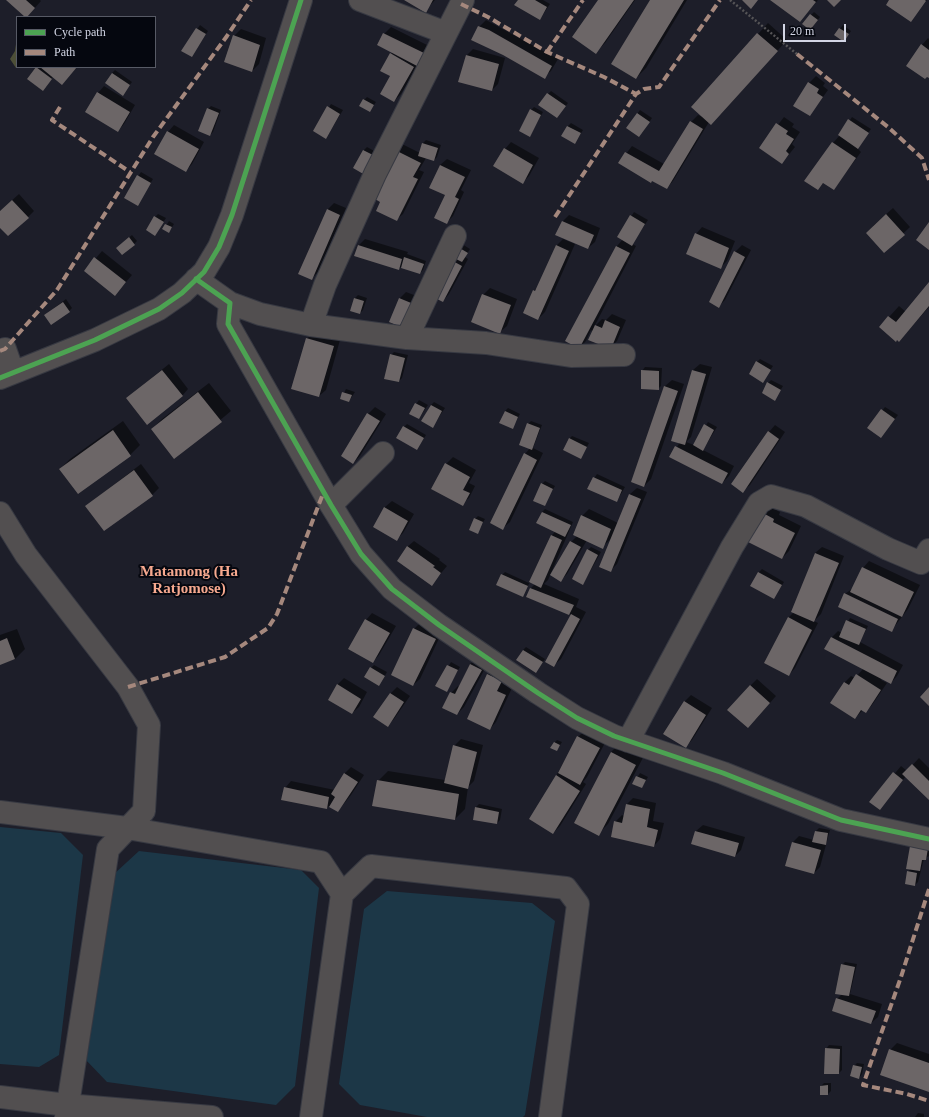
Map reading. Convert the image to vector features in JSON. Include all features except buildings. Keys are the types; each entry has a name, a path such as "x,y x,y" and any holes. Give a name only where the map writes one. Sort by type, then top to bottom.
{"street":[{"path":"5,349 7,375 95,340 159,309 182,293 204,272 219,247 232,215 301,0"},
{"path":"360,0 446,33"},
{"path":"311,325 325,285 375,174 464,0"},
{"path":"407,338 455,236"},
{"path":"196,279 230,303 260,314 311,325 407,338 486,343 571,356 624,355"},
{"path":"230,303 228,324 331,505 361,554 392,589 439,625 538,694 577,718 628,740 723,773 841,820 929,840"},
{"path":"331,505 382,453"},
{"path":"628,740 732,547 759,503 771,496 806,506 888,549 921,563 929,550"},
{"path":"0,512 26,555 128,687 149,725 144,811 108,849 67,1111"},
{"path":"0,812 127,828 321,862 342,894"},
{"path":"311,1117 342,894 371,866 566,888 578,904 550,1117"},
{"path":"0,1097 67,1111 212,1117"}],"path":[{"path":"730,0 796,54"}],"green space":[{"path":"16,44 16,68 10,59 15,51"}],"water":[{"path":"0,827 61,833 83,855 59,1055 39,1067 0,1064"},
{"path":"139,851 301,870 319,888 295,1086 276,1105 107,1082 85,1059 114,874"},
{"path":"387,891 532,903 555,921 525,1115 523,1117 427,1117 360,1105 339,1084 364,909"}],"marked path":[{"path":"0,351 5,349 57,290 153,137 227,36 251,0"},
{"path":"547,52 583,0"},
{"path":"555,217 636,94 644,89 659,87 720,0"},
{"path":"461,4 488,17 547,52 604,77 636,94"},
{"path":"797,54 888,127 922,158 929,180"},
{"path":"60,107 52,120 130,172"},
{"path":"128,687 225,657 268,628 277,614 324,491"},
{"path":"929,889 901,977 863,1085 907,1094 929,1101"}],"cycle path":[{"path":"0,378 95,340 159,309 182,293 204,272 219,247 232,215 301,0"},
{"path":"196,279 230,303 228,324 331,505 361,554 392,589 439,625 577,718 614,736 723,773 841,820 929,839"}],"district":[{"name":"Matamong (Ha Ratjomose)","path":"189,580"}]}
